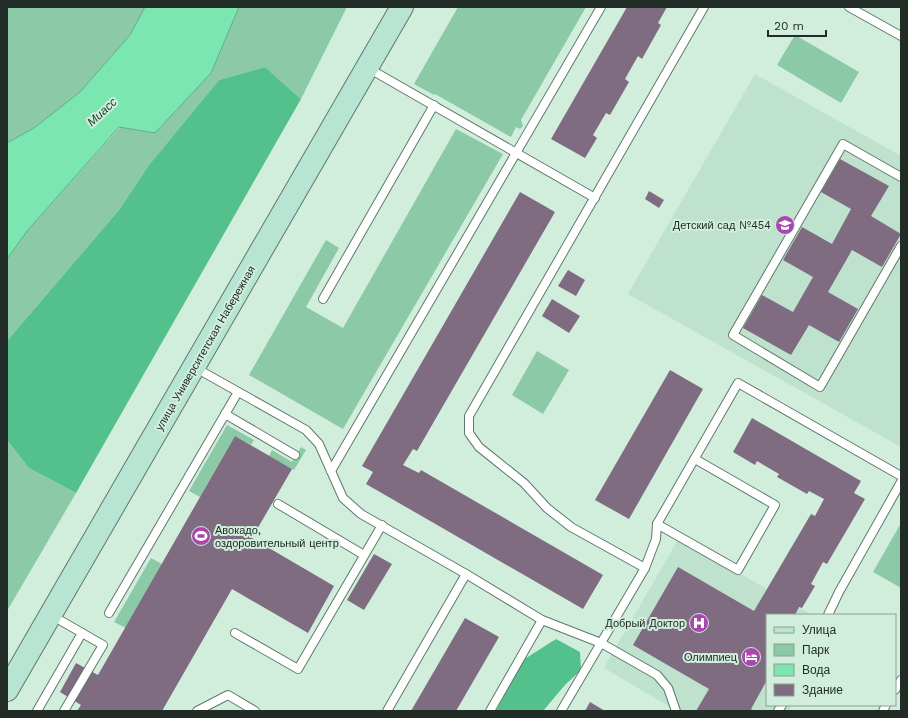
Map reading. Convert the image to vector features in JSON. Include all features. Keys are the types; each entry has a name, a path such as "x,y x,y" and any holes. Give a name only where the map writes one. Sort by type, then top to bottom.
{"main road":[{"name":"улица Университетская Набережная","path":"7,690 402,7"}],"lane":[{"path":"331,471 601,7"},
{"path":"645,568 570,528 547,508 524,483 479,447 469,433 469,416 704,7"},
{"path":"849,7 901,36"},
{"path":"368,67 595,198"},
{"path":"323,299 434,105"},
{"path":"901,177 843,144 733,335 820,387 901,246"},
{"path":"194,367 306,430 319,444 343,498 361,514 466,574 542,620 602,644 657,675 668,688 676,711"},
{"path":"561,711 602,644 645,568 656,539 657,524 738,383 901,476"},
{"path":"109,613 238,392"},
{"path":"225,414 296,455"},
{"path":"657,524 738,570 742,564 775,505 695,459"},
{"path":"828,614 839,592 901,482"},
{"path":"278,504 364,555"},
{"path":"234,633 298,669 382,525"},
{"path":"387,711 466,574"},
{"path":"51,615 103,645 64,711"},
{"path":"490,711 542,620"},
{"path":"37,711 82,633"},
{"path":"197,711 228,695 255,711"}],"shaded area":[{"path":"265,67 301,99 76,493 29,468 7,440 7,341 119,210 149,165 219,80"},
{"name":"Детский сад №454","path":"755,74 901,156 901,447 628,294"},
{"path":"679,538 810,614 766,614 766,706 792,706 789,711 677,711 604,668"},
{"path":"556,639 580,652 581,670 565,685 543,711 496,711 523,660"}],"green space":[{"path":"7,7 145,7 130,35 80,92 34,128 7,143"},
{"path":"239,7 347,7 301,99 265,67 219,80 149,165 119,210 7,341 7,259 27,231 120,127 155,133 211,73"},
{"path":"458,7 586,7 521,120 523,126 520,129 516,127 511,137 435,94 434,95 414,84"},
{"path":"795,35 859,72 841,103 777,65"},
{"path":"456,129 503,154 343,429 249,375 326,240 339,248 306,307 343,328"},
{"path":"537,351 569,370 543,414 512,395"},
{"path":"227,425 254,440 251,445 235,436 200,497 189,491"},
{"path":"7,440 29,468 76,493 7,611"},
{"path":"301,447 306,450 294,470 269,456 272,450 292,462"},
{"path":"901,523 901,588 873,572"},
{"path":"151,558 162,564 126,628 114,622"}],"water":[{"name":"Миасс","path":"145,7 239,7 211,73 155,133 119,127 27,231 7,259 7,143 34,128 80,92 130,35"}],"building":[{"path":"627,7 667,7 658,23 661,25 642,59 638,56 625,79 629,82 610,115 606,113 593,135 597,138 585,158 551,139"},
{"path":"840,159 889,186 871,216 901,234 882,267 852,250 828,292 858,309 839,342 809,325 791,355 743,328 762,295 793,312 813,277 783,260 802,227 832,244 851,209 821,192"},
{"path":"649,191 664,200 659,208 645,199"},
{"path":"520,192 555,212 417,451 413,449 403,465 419,473 421,470 603,575 583,609 366,484 373,472 362,466"},
{"path":"568,270 585,280 576,296 558,286"},
{"path":"552,299 580,316 569,333 542,316"},
{"path":"670,370 703,389 629,519 595,500"},
{"path":"752,418 861,481 854,493 865,499 827,564 823,562 811,584 815,586 802,608 799,607 796,614 766,614 766,682 751,709 754,711 696,711 709,689 633,645 678,567 754,611 811,514 815,516 824,499 809,491 807,494 777,477 779,474 757,461 755,465 733,452"},
{"path":"235,436 292,469 252,538 334,586 308,633 232,589 162,711 77,711 81,705 60,692 76,663 98,675"},
{"path":"374,554 392,564 364,610 347,600"},
{"path":"465,618 499,637 456,711 411,711"},
{"path":"590,702 605,711 585,711"}],"place":[{"name":"Детский сад №454","path":"785,225"},
{"name":"Авокадо, оздоровительный центр","path":"201,536"},
{"name":"Добрый Доктор","path":"699,623"},
{"name":"Олимпиец","path":"751,657"}]}
